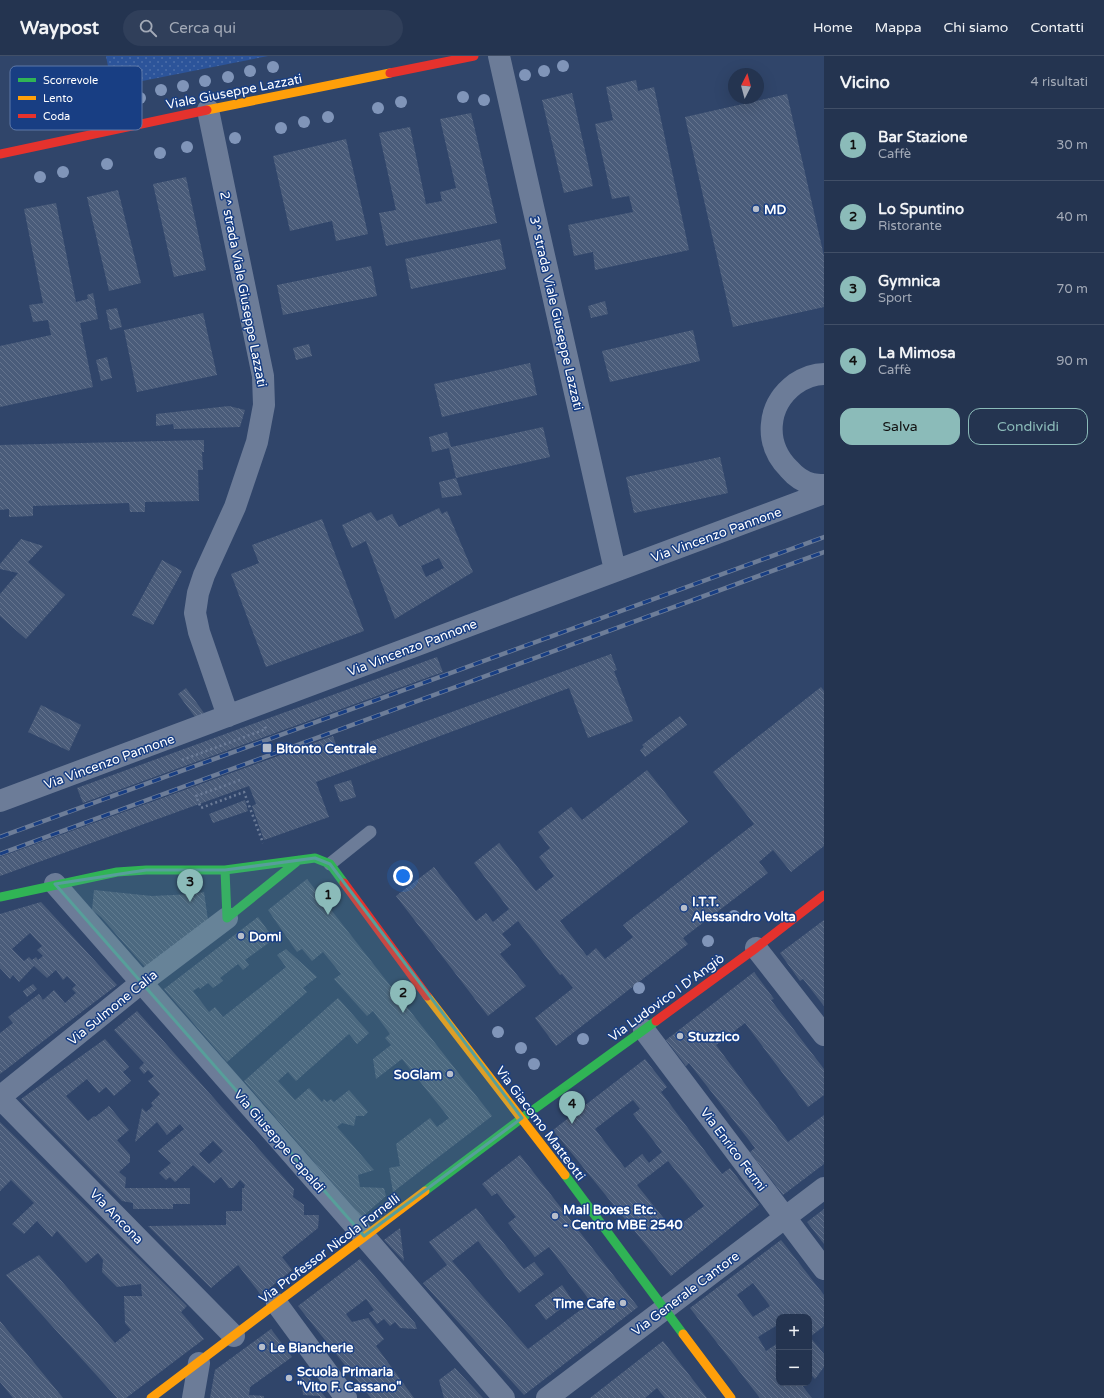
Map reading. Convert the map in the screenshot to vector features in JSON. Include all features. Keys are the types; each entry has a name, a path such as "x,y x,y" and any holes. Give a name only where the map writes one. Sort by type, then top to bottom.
{"street":[{"name":"Viale Giuseppe Lazzati","path":"142,124 208,110 402,64 474,56"},
{"name":"3^ strada Viale Giuseppe Lazzati","path":"499,56 615,570"},
{"name":"2^ strada Viale Giuseppe Lazzati","path":"208,110 263,376 264,405 258,442 235,507 204,575 198,593 195,613 199,632 228,716"},
{"name":"Viale Giuseppe Lazzati","path":"0,154 113,130"},
{"path":"824,374 818,374 801,380 786,391 776,406 771,424 773,444 781,461 794,475 811,484 824,486"},
{"name":"Via Vincenzo Pannone","path":"0,801 615,570 702,540 824,493"},
{"path":"0,897 55,884 117,872 146,870 225,870 315,858 330,864"},
{"path":"227,918 301,859"},
{"name":"Via Giacomo Matteotti","path":"330,864 417,983 522,1118 731,1398"},
{"path":"225,870 227,918"},
{"name":"Via Giuseppe Capaldi","path":"55,884 504,1398"},
{"name":"Via Ludovico I D'Angiò","path":"522,1118 756,948 824,895"},
{"name":"Via Sulmone Calia","path":"0,1097 141,983 227,918"},
{"path":"756,948 824,1035"},
{"name":"Via Enrico Fermi","path":"644,1030 824,1269"},
{"name":"Via Ancona","path":"0,1097 234,1336"},
{"name":"Via Professor Nicola Fornelli","path":"151,1398 522,1118"},
{"name":"Via Generale Cantore","path":"547,1398 824,1188"},
{"path":"276,1304 346,1398"},
{"path":"192,1398 199,1363"}],"lane":[{"path":"330,864 370,832"}],"path":[{"path":"182,760 266,729"},
{"path":"240,780 196,796 201,808 244,792 272,864"}],"highlighted area":[{"path":"315,858 330,864 522,1118 364,1236 55,884 146,870 225,870"}],"shaded area":[{"path":"106,56 268,56 142,81 142,66 108,66"}],"building":[{"path":"636,80 638,91 654,87 689,250 595,270 593,252 574,256 568,225 633,212 629,196 612,199 595,124 613,120 606,87"},
{"path":"572,93 593,186 564,193 542,100"},
{"path":"787,94 824,256 824,307 733,327 685,117 743,104 764,104 764,99"},
{"path":"471,113 497,223 386,246 379,213 396,210 379,133 410,127 426,204 442,201 440,192 456,188 440,119"},
{"path":"346,139 368,234 336,241 332,221 290,231 273,156"},
{"path":"186,177 206,270 174,277 153,184"},
{"path":"118,190 141,283 109,291 87,197"},
{"path":"56,203 76,302 88,299 87,295 93,293 98,319 80,323 93,387 0,407 0,346 51,335 48,320 33,322 29,305 43,303 24,209"},
{"path":"500,239 506,269 411,289 405,259"},
{"path":"371,266 377,296 283,315 277,285"},
{"path":"605,301 608,314 591,318 588,306"},
{"path":"117,308 122,327 110,330 106,310"},
{"path":"203,313 217,375 137,392 124,330"},
{"path":"693,330 700,361 610,382 602,351"},
{"path":"309,344 312,356 296,360 293,348"},
{"path":"107,357 112,378 101,381 96,360"},
{"path":"530,363 537,395 442,417 434,384"},
{"path":"229,406 245,410 240,427 174,429 173,424 156,426 156,414"},
{"path":"543,427 550,457 456,478 449,448 432,452 429,437 447,432 451,447"},
{"path":"204,440 204,452 202,452 203,470 198,470 199,501 145,502 145,512 130,512 129,503 33,506 33,516 9,517 9,509 0,510 0,445"},
{"path":"720,457 728,493 634,513 626,477"},
{"path":"456,478 462,495 442,498 439,482"},
{"path":"439,508 442,514 447,511 473,572 395,619 366,541 352,548 342,525 371,512 377,521 392,514 399,527","holes":["439,558 444,568 426,577 421,566"]},
{"path":"322,519 364,631 266,667 231,574 259,563 252,545"},
{"path":"21,539 43,546 28,562 65,595 26,639 0,616 0,594 18,573 0,569 0,564"},
{"path":"162,560 182,571 153,625 132,615"},
{"path":"611,654 617,670 614,671 633,721 588,738 569,688 316,782 329,817 264,840 252,806 256,804 249,786 0,876 0,857 333,736 339,753"},
{"path":"437,657 443,672 83,803 77,788"},
{"name":"I.T.T. Alessandro Volta","path":"821,687 824,691 824,846 791,872 773,850 759,862 768,873 683,938 688,944 556,1046 535,1018 573,988 562,974 560,975 518,921 502,934 511,945 500,954 526,986 488,1016 396,896 434,867 476,921 486,913 493,922 509,909 474,863 499,843 536,891 554,876 539,857 550,848 538,832 571,807 582,820 647,770 688,822 560,921 587,956 596,948 605,959 633,937 623,925 754,824 713,772"},
{"path":"186,688 204,713 195,717 178,694"},
{"path":"41,705 81,725 69,751 28,732"},
{"path":"680,716 687,725 645,757 640,750 644,747 642,745"},
{"path":"351,780 356,797 340,802 334,785"},
{"path":"245,800 248,811 213,823 209,814"},
{"path":"307,879 492,1116 393,1192 389,1168 400,1166 396,1144 430,1118 437,1127 449,1118 402,1059 376,1079 373,1059 391,1045 385,1038 390,1034 373,1011 367,1016 334,979 341,974 323,952 312,961 302,949 297,952 268,910"},
{"path":"94,890 152,896 204,892 208,920 145,967 101,917 92,910"},
{"path":"41,902 117,985 0,1074 0,1033 13,1023 8,1017 39,994 43,1000 54,990 65,1003 76,993 72,989 76,985 67,976 63,980 56,970 47,978 34,966 19,982 13,975 10,979 0,968 0,914","holes":["30,933 42,946 37,950 43,956 38,960 36,957 32,960 29,957 24,961 12,949"]},
{"path":"258,917 274,939 245,960 249,965 243,970 238,964 220,978 223,981 213,988 208,983 200,989 199,987 193,991 209,1012 215,1007 223,1017 286,967 277,955 286,949 317,977 303,988 307,992 227,1062 164,989"},
{"path":"824,920 824,1006 803,979 800,981 780,953"},
{"path":"754,972 774,999 771,1000 824,1069 824,1095 808,1107 745,1023 716,1045 788,1142 824,1115 824,1164 783,1195 750,1152 755,1148 689,1063 686,1066 666,1040"},
{"path":"33,984 37,989 27,997 23,991"},
{"path":"338,998 369,1033 357,1044 349,1034 296,1081 288,1072 278,1081 295,1100 309,1088 322,1102 324,1099 327,1102 331,1099 334,1102 349,1090 368,1112 364,1116 356,1116 354,1126 342,1123 337,1127 374,1170 358,1175 360,1187 384,1188 386,1196 362,1217 244,1081"},
{"path":"137,1011 294,1189 293,1197 304,1205 304,1215 319,1215 318,1228 282,1257 292,1270 261,1295 238,1265 211,1288 148,1226 226,1225 226,1211 242,1211 242,1188 244,1188 245,1185 240,1180 233,1188 229,1188 221,1177 214,1183 193,1165 175,1182 170,1177 166,1180 159,1173 171,1163 158,1151 184,1129 180,1124 167,1135 157,1122 135,1142 142,1108 146,1112 153,1106 151,1103 160,1094 148,1081 154,1076 148,1070 144,1074 139,1068 144,1063 114,1030","holes":["213,1141 223,1151 209,1164 199,1154"]},
{"path":"105,1039 129,1067 123,1072 131,1081 114,1096 106,1087 99,1093 87,1079 66,1096 88,1121 109,1106 129,1130 117,1140 130,1155 130,1162 119,1172 126,1178 125,1188 190,1188 190,1204 173,1204 173,1209 133,1209 133,1203 122,1201 21,1099"},
{"path":"645,1059 667,1087 661,1092 722,1174 730,1168 759,1205 671,1276 553,1130","holes":["633,1100 640,1109 633,1114 662,1152 649,1163 642,1154 625,1168 595,1129","668,1161 704,1206 673,1230 637,1185"]},
{"path":"0,1122 187,1306 181,1312 204,1339 126,1398 117,1398 6,1275 39,1255 115,1343 131,1330 125,1323 124,1296 142,1296 141,1284 117,1287 102,1272 103,1260 98,1253 86,1263 57,1231 52,1237 37,1221 24,1234 12,1224 34,1203 11,1180 0,1191"},
{"path":"520,1155 638,1307 524,1395 423,1283 447,1265 429,1242 476,1208 524,1269 534,1262 544,1274 519,1293 478,1241 452,1261 528,1349 591,1302 549,1247 535,1257 508,1223 516,1217 497,1193 492,1196 482,1184"},
{"path":"824,1209 824,1244 807,1222"},
{"path":"400,1228 404,1261 384,1240"},
{"path":"781,1240 824,1295 824,1326 812,1335 812,1314 776,1314 776,1326 758,1337 766,1351 776,1344 776,1386 802,1386 812,1398 760,1398 690,1308","holes":["753,1283 770,1306 753,1317 737,1295"]},
{"path":"360,1259 415,1323 417,1329 400,1328 395,1322 390,1326 384,1319 377,1324 369,1313 374,1310 366,1299 346,1314 352,1322 368,1318 384,1339 376,1346 414,1398 371,1398 298,1306"},
{"path":"562,1285 572,1300 546,1320 535,1305"},
{"path":"0,1321 63,1398 13,1398 0,1382"},
{"path":"271,1329 292,1357 250,1387 249,1395 264,1396 264,1398 210,1398 215,1370"},
{"path":"812,1339 824,1354 824,1367 815,1379 812,1376"},
{"path":"663,1341 707,1398 665,1398 657,1388 645,1398 590,1398"},
{"path":"455,1368 483,1398 444,1398 439,1380"},
{"path":"305,1372 326,1398 320,1398 320,1396 303,1395 301,1376"}],"railway":[{"path":"0,837 824,537"},
{"path":"0,854 824,552"}],"traffic: fast":[{"path":"0,897 117,872 146,870 225,870 315,858 330,864 344,883"},
{"path":"227,918 299,860"},
{"path":"225,870 227,918"},
{"path":"425,1191 522,1118 656,1021"},
{"path":"565,1175 683,1334"}],"traffic: slow":[{"path":"207,110 390,73"},
{"path":"427,996 565,1175"},
{"path":"151,1398 425,1191"},
{"path":"683,1334 731,1398"}],"traffic: jam":[{"path":"390,73 474,56"},
{"path":"142,124 207,110"},
{"path":"0,154 113,130"},
{"path":"344,883 427,996"},
{"path":"656,1021 756,948 824,895"}],"place":[{"name":"MD","path":"756,209"},
{"name":"Bitonto Centrale","path":"267,748"},
{"name":"Gymnica","path":"190,902"},
{"name":"I.T.T. Alessandro Volta","path":"684,908"},
{"name":"Bar Stazione","path":"328,915"},
{"name":"Domi","path":"241,936"},
{"name":"Lo Spuntino","path":"403,1013"},
{"name":"Stuzzico","path":"680,1036"},
{"name":"SoGlam","path":"450,1074"},
{"name":"La Mimosa","path":"572,1124"},
{"name":"Mail Boxes Etc. - Centro MBE 2540","path":"555,1216"},
{"name":"Time Cafe","path":"623,1303"},
{"name":"Le Biancherie","path":"262,1347"},
{"name":"Scuola Primaria \"Vito F. Cassano\"","path":"289,1378"}]}
